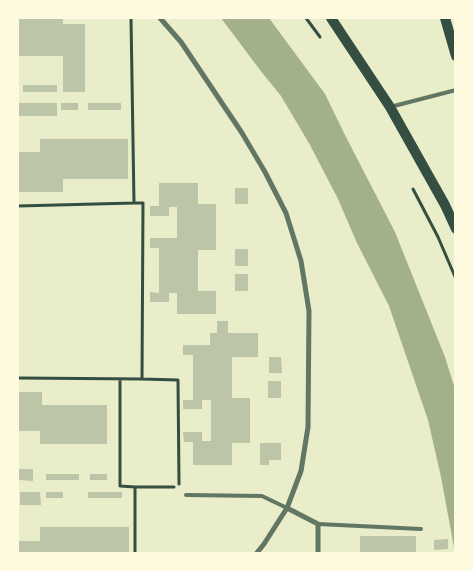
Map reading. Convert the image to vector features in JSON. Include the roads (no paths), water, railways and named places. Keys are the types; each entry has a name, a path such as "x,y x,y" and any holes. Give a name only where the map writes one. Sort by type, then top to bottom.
{"main road":[{"path":"331,18 390,107 456,229"},
{"path":"445,18 456,56"}],"street":[{"path":"160,18 181,42 266,172 286,213 301,261 309,311 308,427 301,471 286,508 256,554"},
{"path":"286,508 318,524 318,554"}],"lane":[{"path":"390,107 456,90"},
{"path":"186,495 262,496 286,508"},
{"path":"318,524 421,529"}]}
